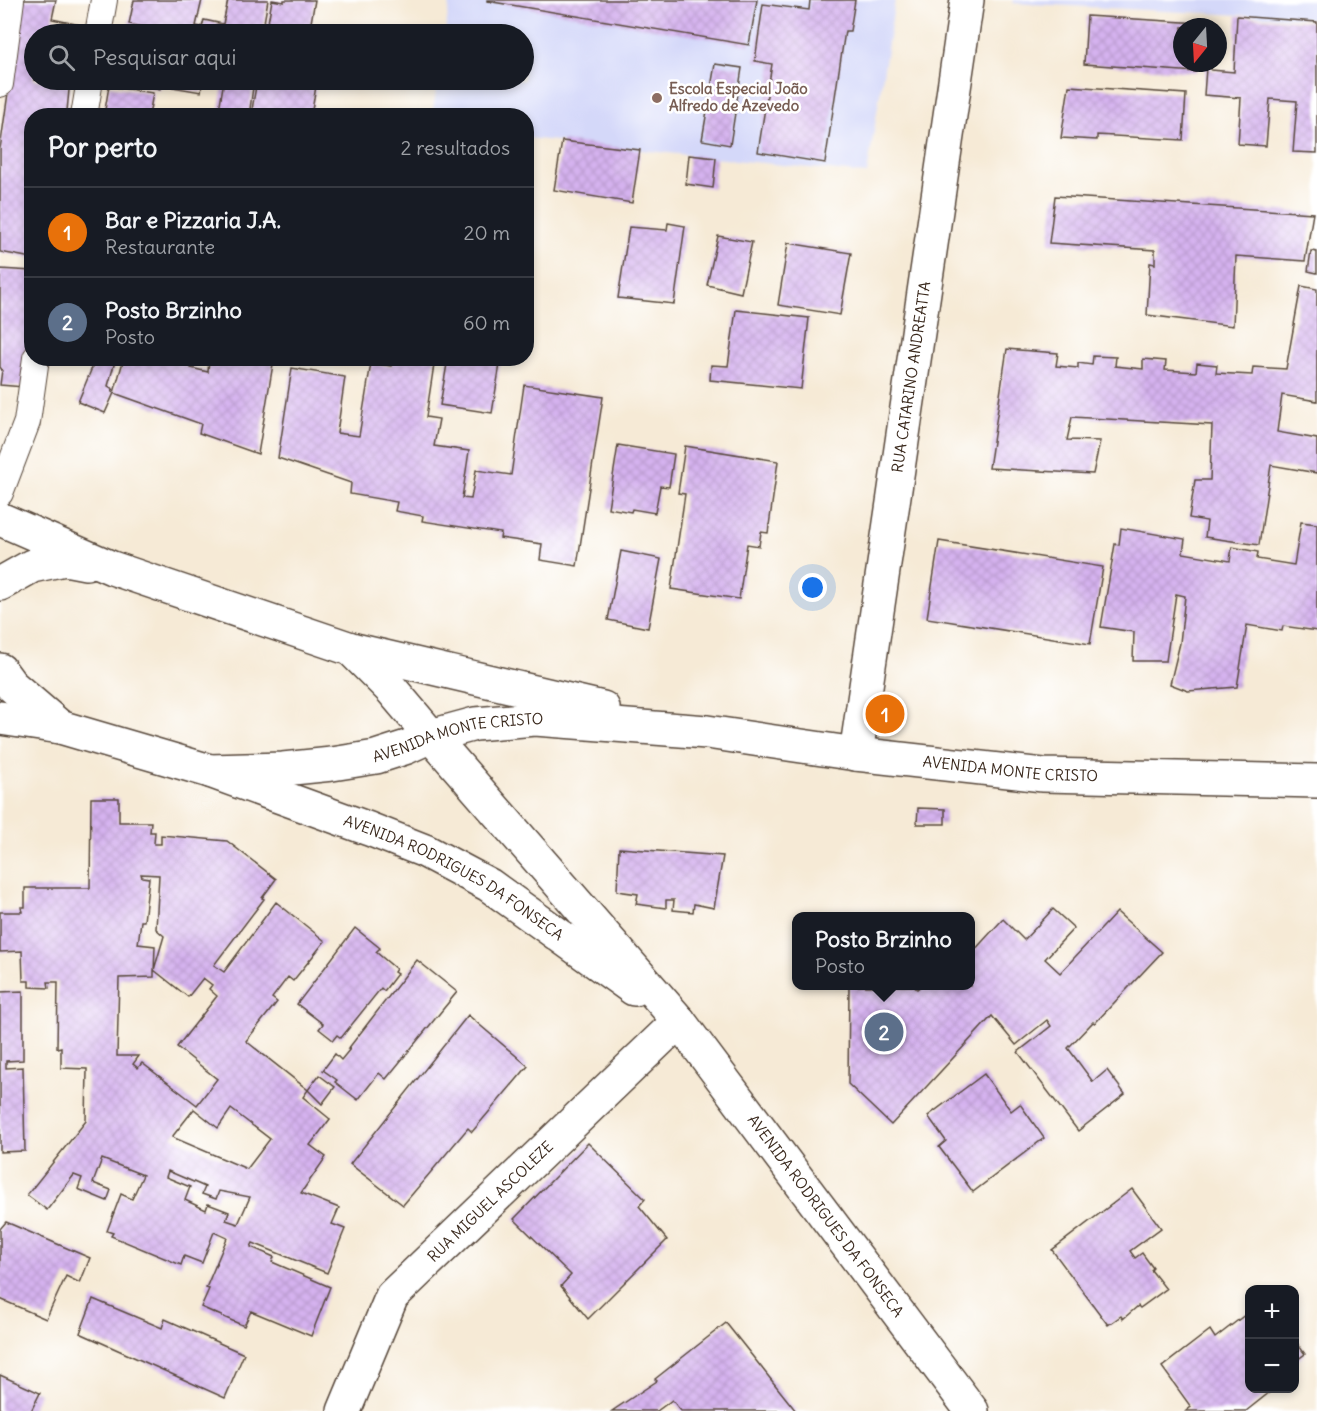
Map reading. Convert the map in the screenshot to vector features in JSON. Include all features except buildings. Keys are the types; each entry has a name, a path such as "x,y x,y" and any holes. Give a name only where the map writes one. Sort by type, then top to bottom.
{"main road":[{"name":"RUA CATARINO ANDREATTA","path":"856,754 967,0"},
{"path":"0,519 112,568"},
{"path":"0,584 32,566 65,559 112,568"},
{"name":"AVENIDA MONTE CRISTO","path":"112,568 351,649 707,732"},
{"name":"AVENIDA RODRIGUES DA FONSECA","path":"351,649 392,690 679,1021 972,1411"},
{"path":"0,670 11,686 60,727"},
{"path":"0,718 60,727 210,771"},
{"name":"AVENIDA MONTE CRISTO","path":"210,771 283,769 376,757 431,736 475,724 535,719 707,732 856,754 1043,775 1317,781"},
{"name":"AVENIDA RODRIGUES DA FONSECA","path":"210,771 425,851 489,885 679,1021"},
{"name":"RUA MIGUEL ASCOLEZE","path":"344,1411 392,1296 679,1021"}],"lane":[{"path":"0,84 11,0"},
{"path":"100,24 104,0"},
{"path":"85,108 88,90"},
{"path":"0,493 27,422 35,366"}],"shaded area":[{"name":"Escola Especial João Alfredo de Azevedo","path":"450,0 895,0 867,174 534,139 534,108 433,108 436,90 534,90 534,24 446,24"},
{"path":"1014,0 1317,0 1317,19 1013,3"}],"place":[{"name":"Escola Especial João Alfredo de Azevedo","path":"657,98"},
{"name":"Bar e Pizzaria J.A.","path":"885,714"},
{"name":"Posto Brzinho","path":"884,1032"}]}
